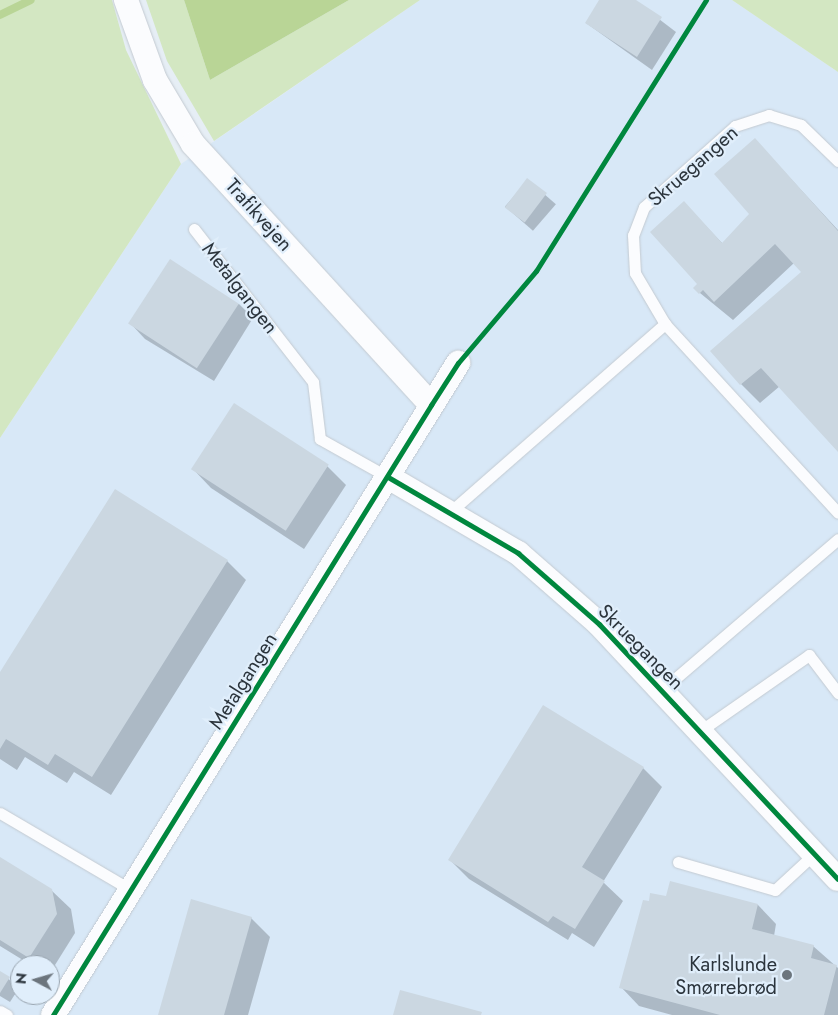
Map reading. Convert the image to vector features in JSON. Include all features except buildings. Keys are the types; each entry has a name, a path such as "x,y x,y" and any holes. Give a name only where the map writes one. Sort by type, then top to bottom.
{"street":[{"name":"Trafikvejen","path":"126,0 155,80 193,144 431,405"},
{"name":"Metalgangen","path":"53,1015 458,363"},
{"name":"Skruegangen","path":"388,476 518,553 600,624 664,689 700,731 838,879"}],"lane":[{"name":"Skruegangen","path":"838,161 801,125 769,115 735,126 644,207 633,235 635,273 665,324 838,514"},
{"name":"Metalgangen","path":"194,228 313,382 320,439 388,476"},
{"path":"450,512 665,324"},
{"name":"Skruegangen","path":"664,689 838,539"},
{"path":"700,731 809,655 838,693"},
{"path":"0,813 131,890"},
{"path":"678,862 775,890 814,854"},
{"path":"0,1011 7,1015"}],"shaded area":[{"path":"0,0 112,0 126,50 181,164 0,438"},
{"path":"146,0 184,0 210,80 349,0 420,0 214,141 167,61"},
{"path":"184,0 349,0 210,80"},
{"path":"420,0 732,0 838,72 838,1015 0,1015 0,438 181,164"},
{"path":"732,0 838,0 838,72"}],"waterway":[{"path":"0,15 31,0"}],"cycle path":[{"path":"53,1015 458,363 536,271 706,0"},
{"path":"388,477 518,553 599,624 838,879"}],"place":[{"name":"Karlslunde Smørrebrød","path":"787,975"}]}
